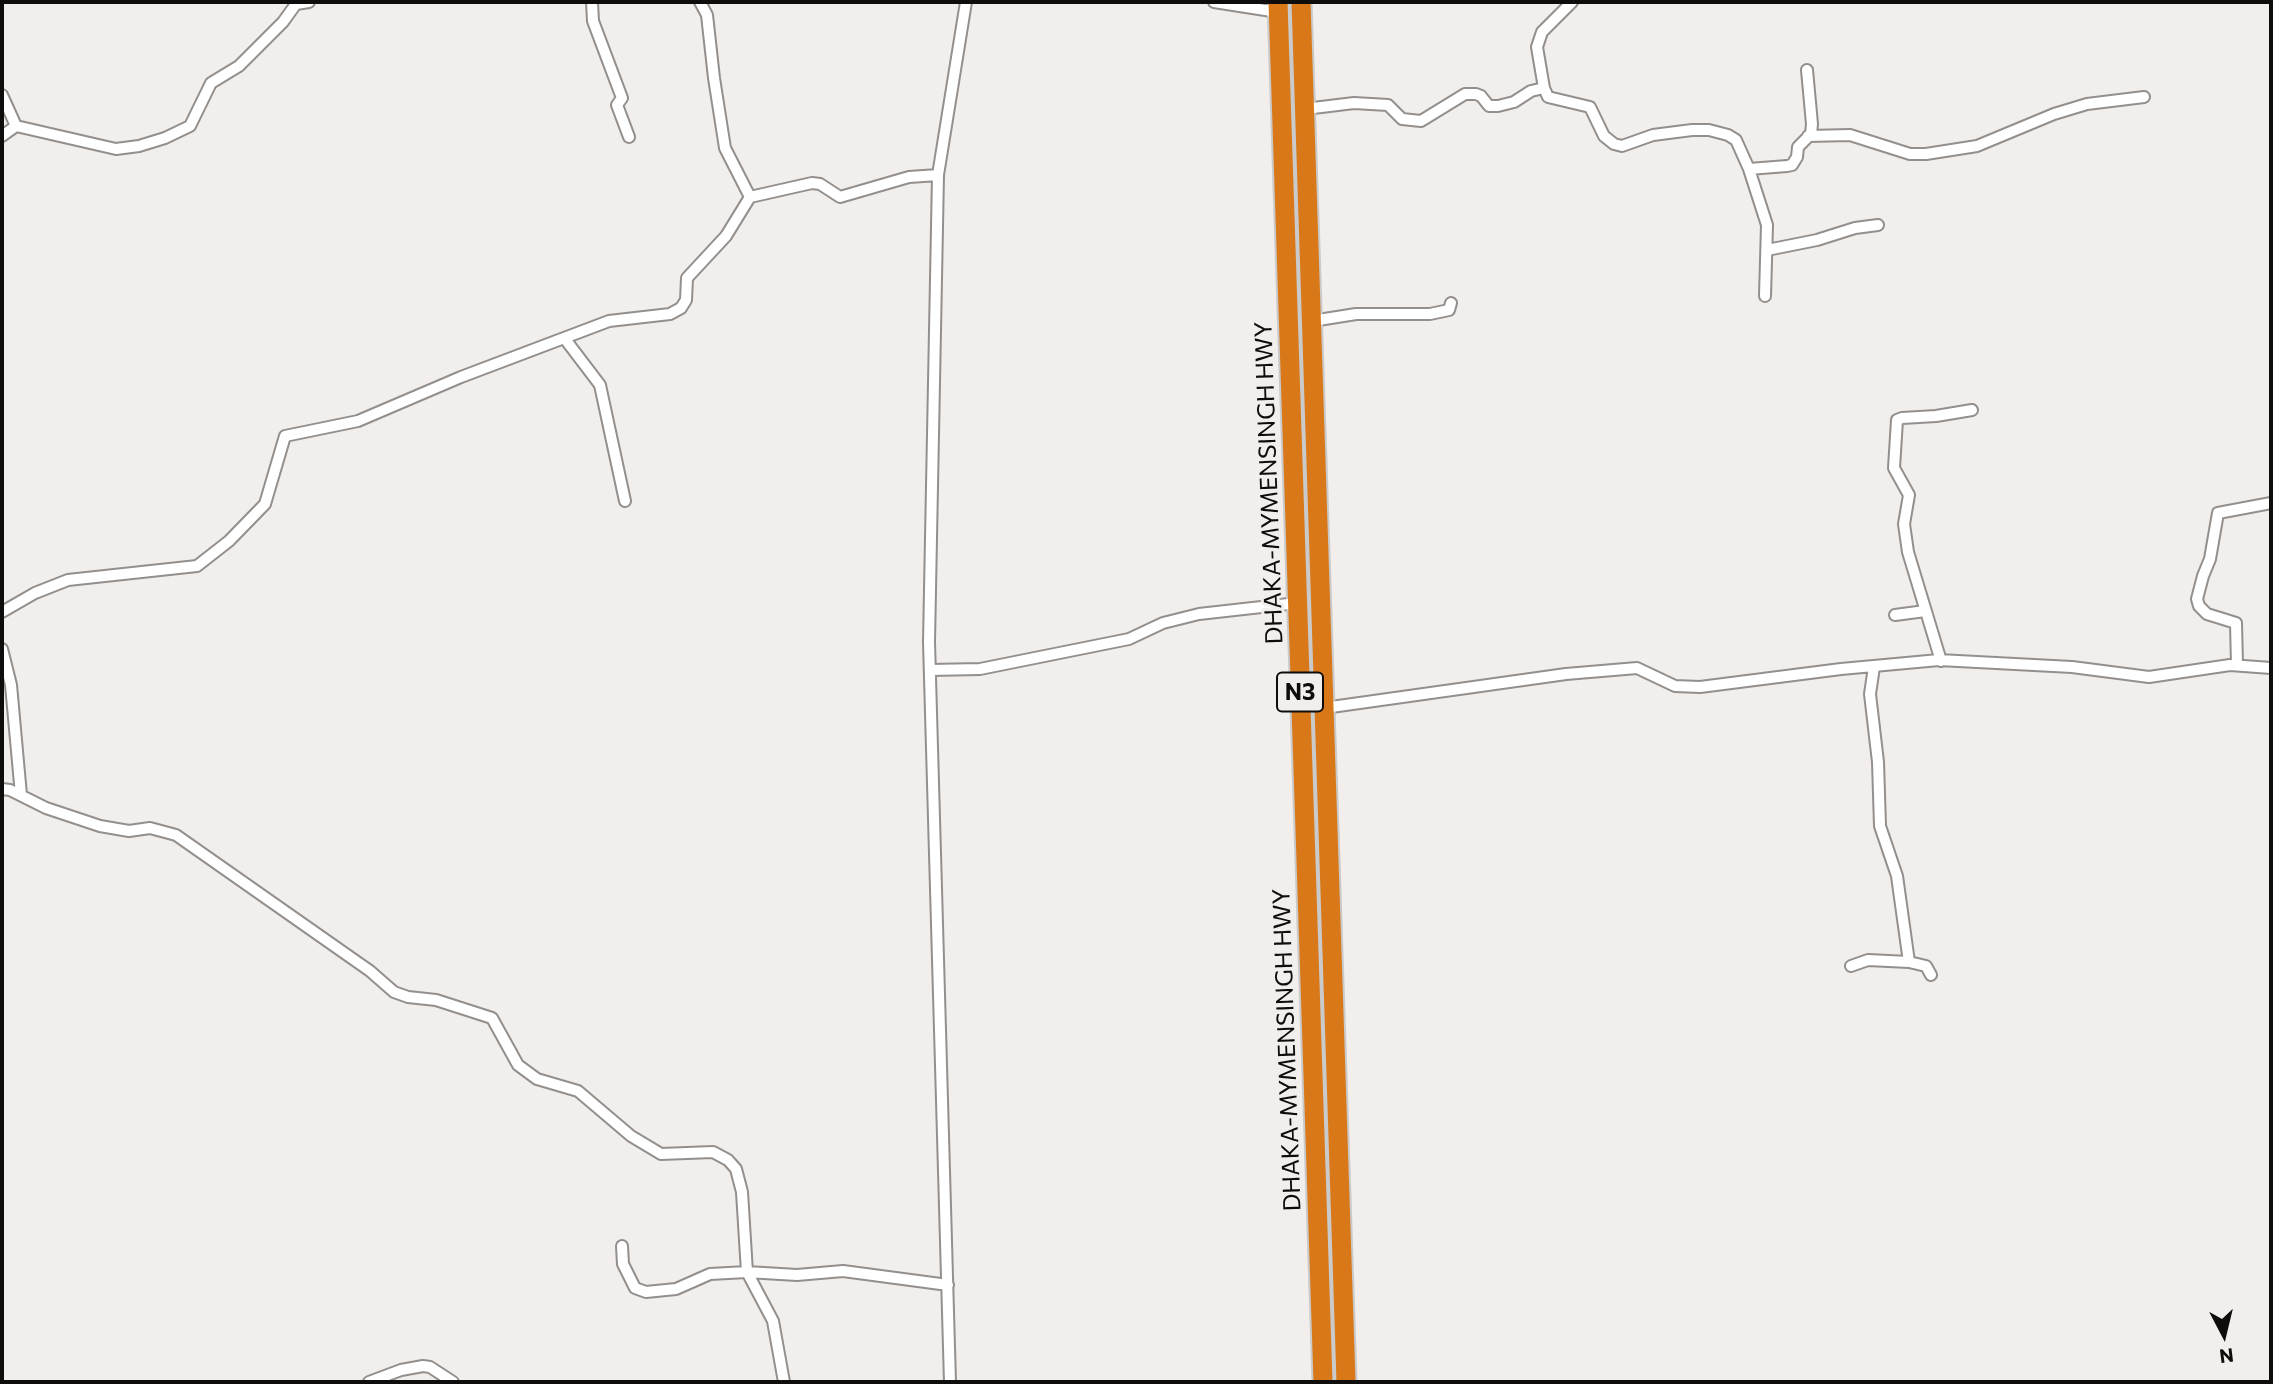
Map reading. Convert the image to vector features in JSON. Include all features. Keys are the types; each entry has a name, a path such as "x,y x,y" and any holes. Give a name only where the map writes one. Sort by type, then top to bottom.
{"highway":[{"name":"DHAKA-MYMENSINGH HWY","path":"1301,2 1346,1382"},
{"name":"DHAKA-MYMENSINGH HWY","path":"1278,7 1323,1382"}],"street":[{"path":"2,136 16,127 116,149 139,146 165,138 190,126 211,83 239,66 283,22 296,4 309,2"},
{"path":"592,2 593,22 622,98 617,105 629,137"},
{"path":"700,2 707,15 725,148 750,197"},
{"path":"950,1382 930,670 938,175 966,2"},
{"path":"1214,2 1278,7"},
{"path":"1572,2 1542,32 1537,47 1548,97 1590,107 1604,136 1614,144 1622,146 1653,135 1709,130 1736,140 1749,169 1767,225 1765,296"},
{"path":"1749,169 1792,164 1797,157 1798,147 1808,136 1812,124 1807,70"},
{"path":"1305,109 1354,103 1388,105 1402,119 1421,121 1465,94 1476,94 1489,106 1498,106 1514,102 1531,91 1544,88"},
{"path":"2,95 16,127"},
{"path":"1808,136 1850,135 1910,155 1926,154 1977,146 2043,118 2087,104 2144,97"},
{"path":"2,612 35,593 68,580 197,566 229,541 265,504 285,436 358,421 461,377 609,321 670,314 681,308 686,300 687,278 726,236 750,197 811,183 820,184 840,197 909,177 938,175"},
{"path":"1767,250 1817,240 1855,228 1878,225"},
{"path":"1312,321 1356,314 1430,314 1449,310 1451,303"},
{"path":"565,339 600,385 625,501"},
{"path":"1941,661 1905,538 1904,524 1909,495 1894,468 1898,421 1902,418 1972,410"},
{"path":"2236,665 2236,623 2207,614 2199,606 2197,599 2210,559 2218,513 2271,502"},
{"path":"930,670 979,669 1129,639 1163,623 1199,614 1297,603"},
{"path":"1895,615 1925,611"},
{"path":"2,649 11,685 21,795"},
{"path":"1324,708 1602,670 1637,668 1675,686 1700,687 1941,661 2072,667 2149,677 2236,665 2271,668"},
{"path":"1874,667 1870,694 1880,826 1897,876 1909,962"},
{"path":"2,789 10,790 46,808 100,826 129,831 150,828 176,835 370,971 394,992 408,998 436,1000 492,1018 519,1065 537,1079 578,1091 631,1136 661,1154 713,1152 728,1160 736,1169 742,1192 747,1272 773,1321 784,1382"},
{"path":"1851,966 1872,960 1909,962 1927,966 1931,975"},
{"path":"622,1246 623,1264 635,1288 646,1292 676,1289 710,1274 747,1272 797,1275 843,1271 948,1284"},
{"path":"369,1382 401,1370 423,1366 453,1382"}]}
